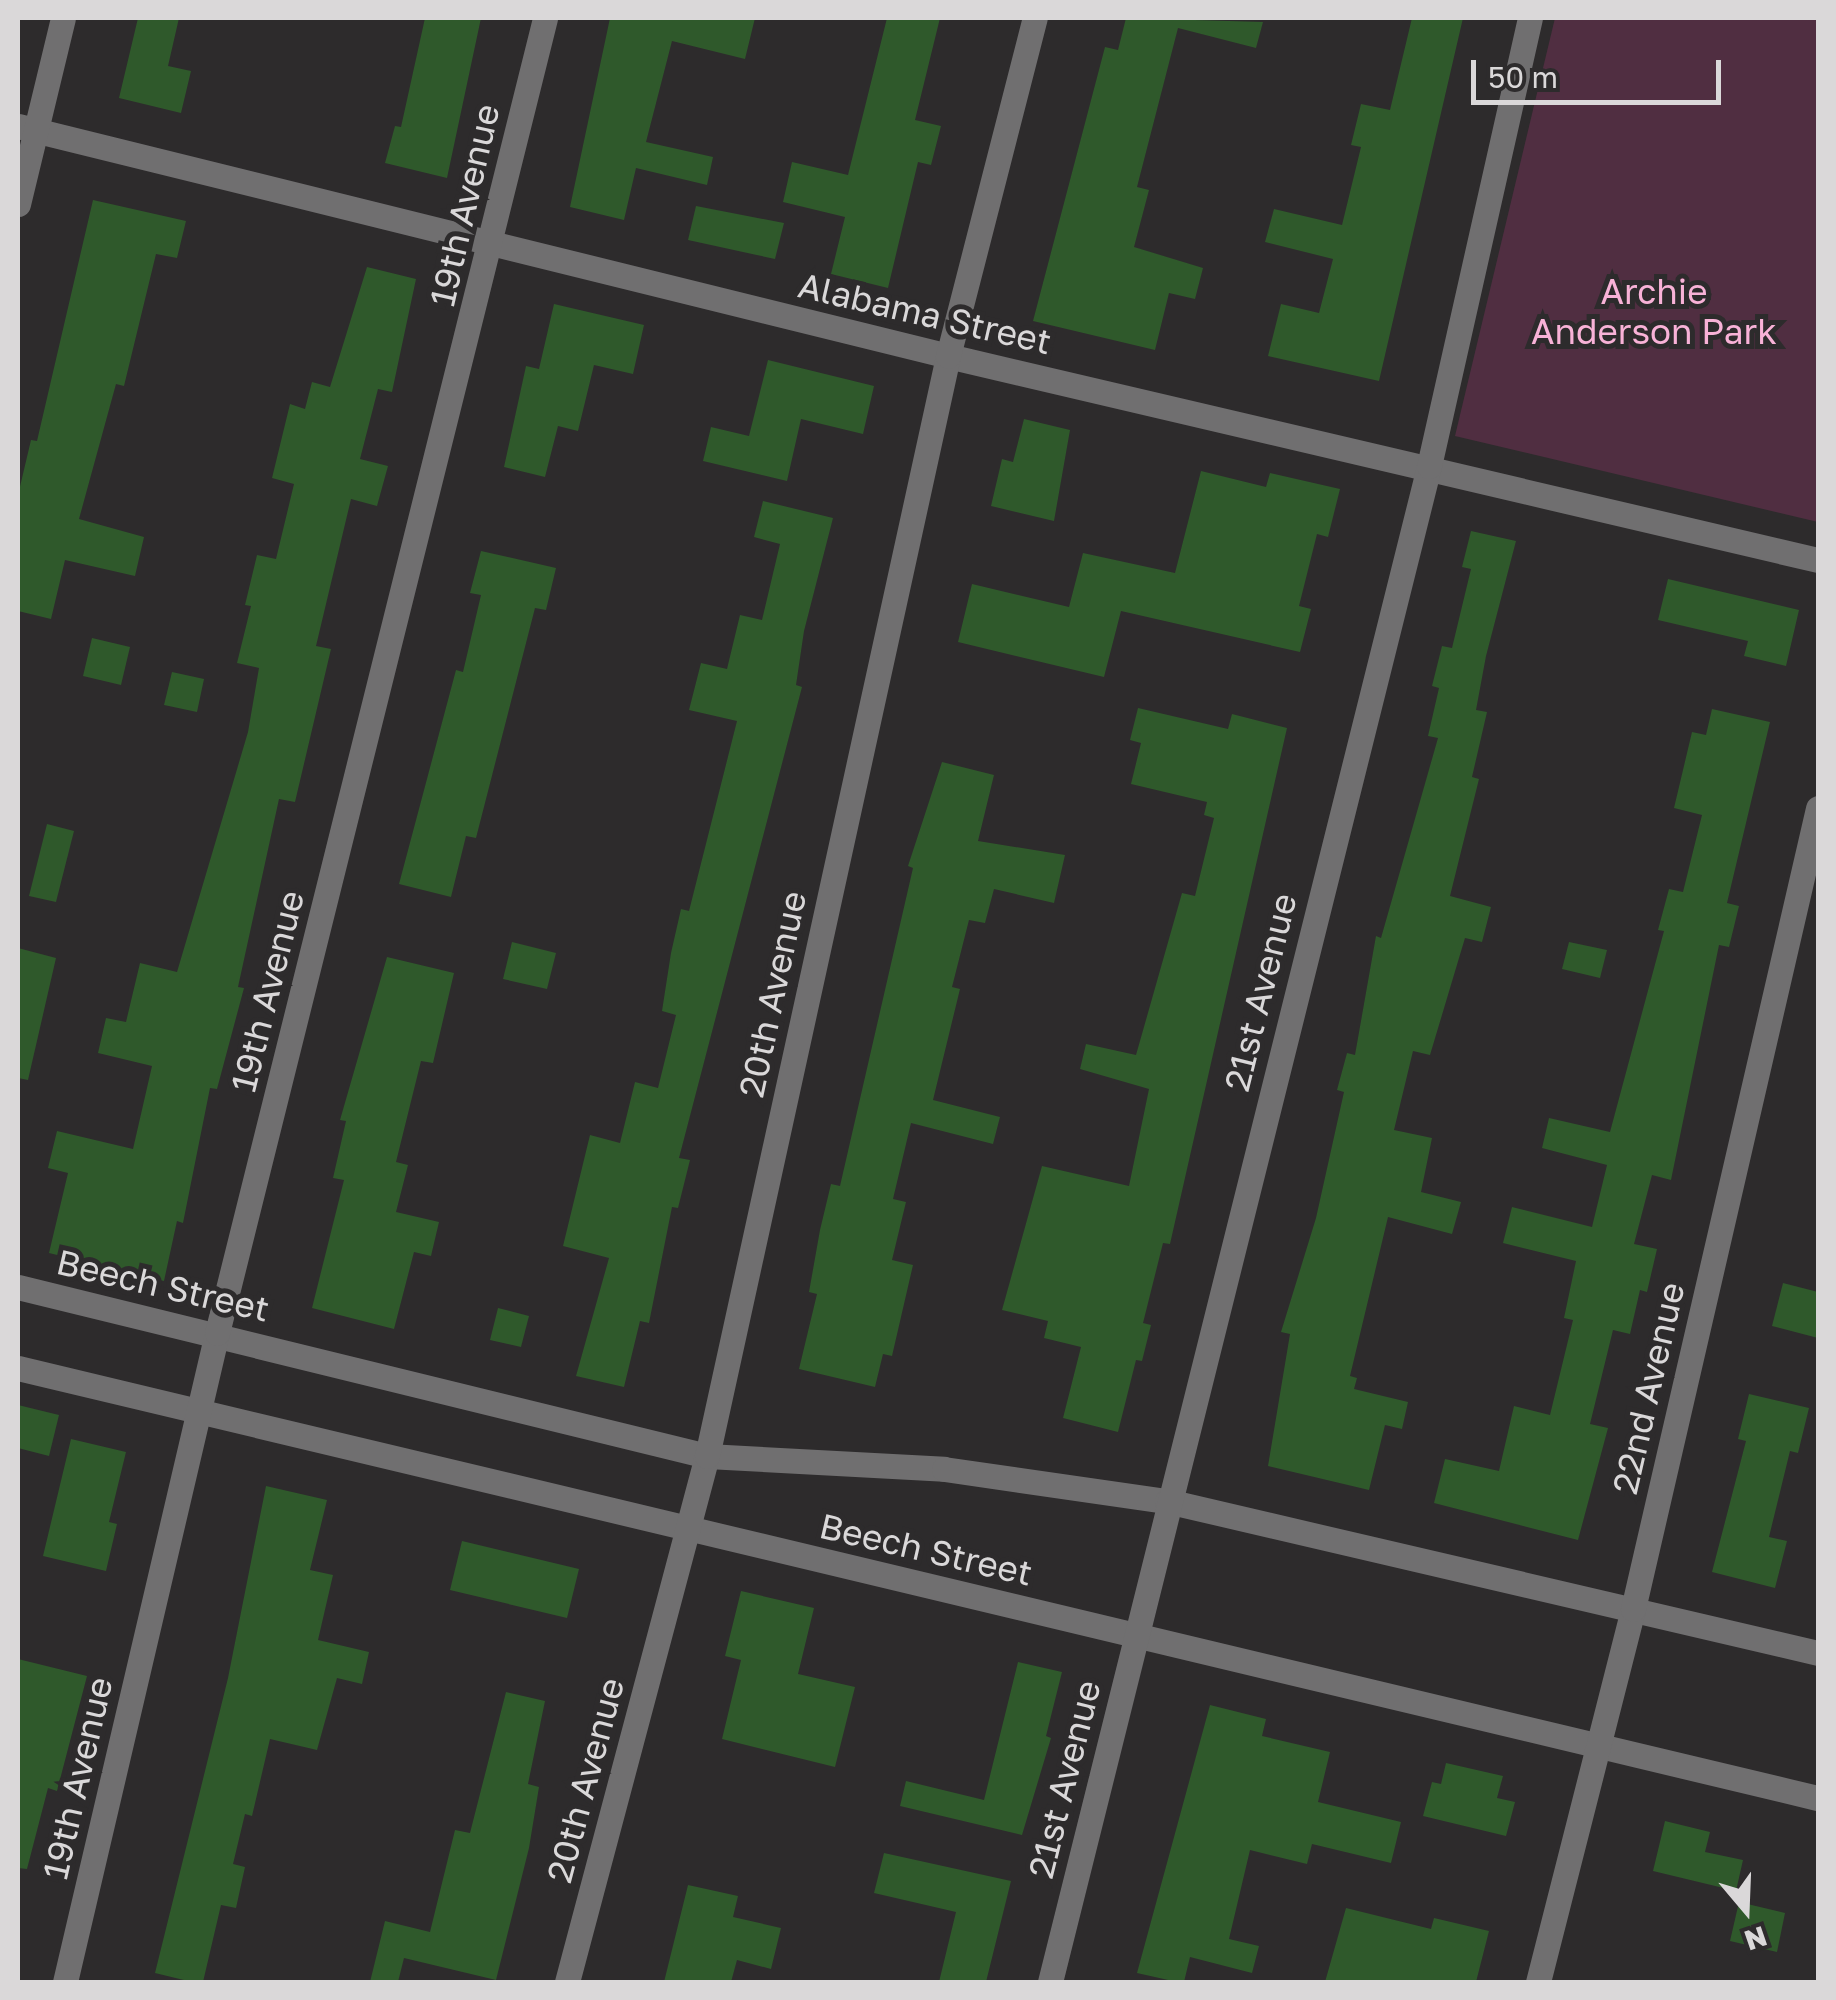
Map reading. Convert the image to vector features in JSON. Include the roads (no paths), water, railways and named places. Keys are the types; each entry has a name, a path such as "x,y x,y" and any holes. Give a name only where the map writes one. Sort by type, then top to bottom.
{"street":[{"path":"18,204 26,128 63,18"},
{"name":"19th Avenue","path":"65,1982 216,1332 492,243 544,18"},
{"name":"20th Avenue","path":"567,1982 707,1456 948,356 1035,18"},
{"name":"21st Avenue","path":"1050,1982 1429,466 1530,18"},
{"name":"Alabama Street","path":"26,128 948,356 1818,560"},
{"name":"22nd Avenue","path":"1538,1982 1633,1609 1818,808"},
{"name":"Beech Street","path":"18,1286 707,1456 944,1468 1168,1501 1818,1653"},
{"name":"Beech Street","path":"18,1368 1818,1798"}],"park label":[{"name":"Archie Anderson Park","path":"1654,311"}]}
